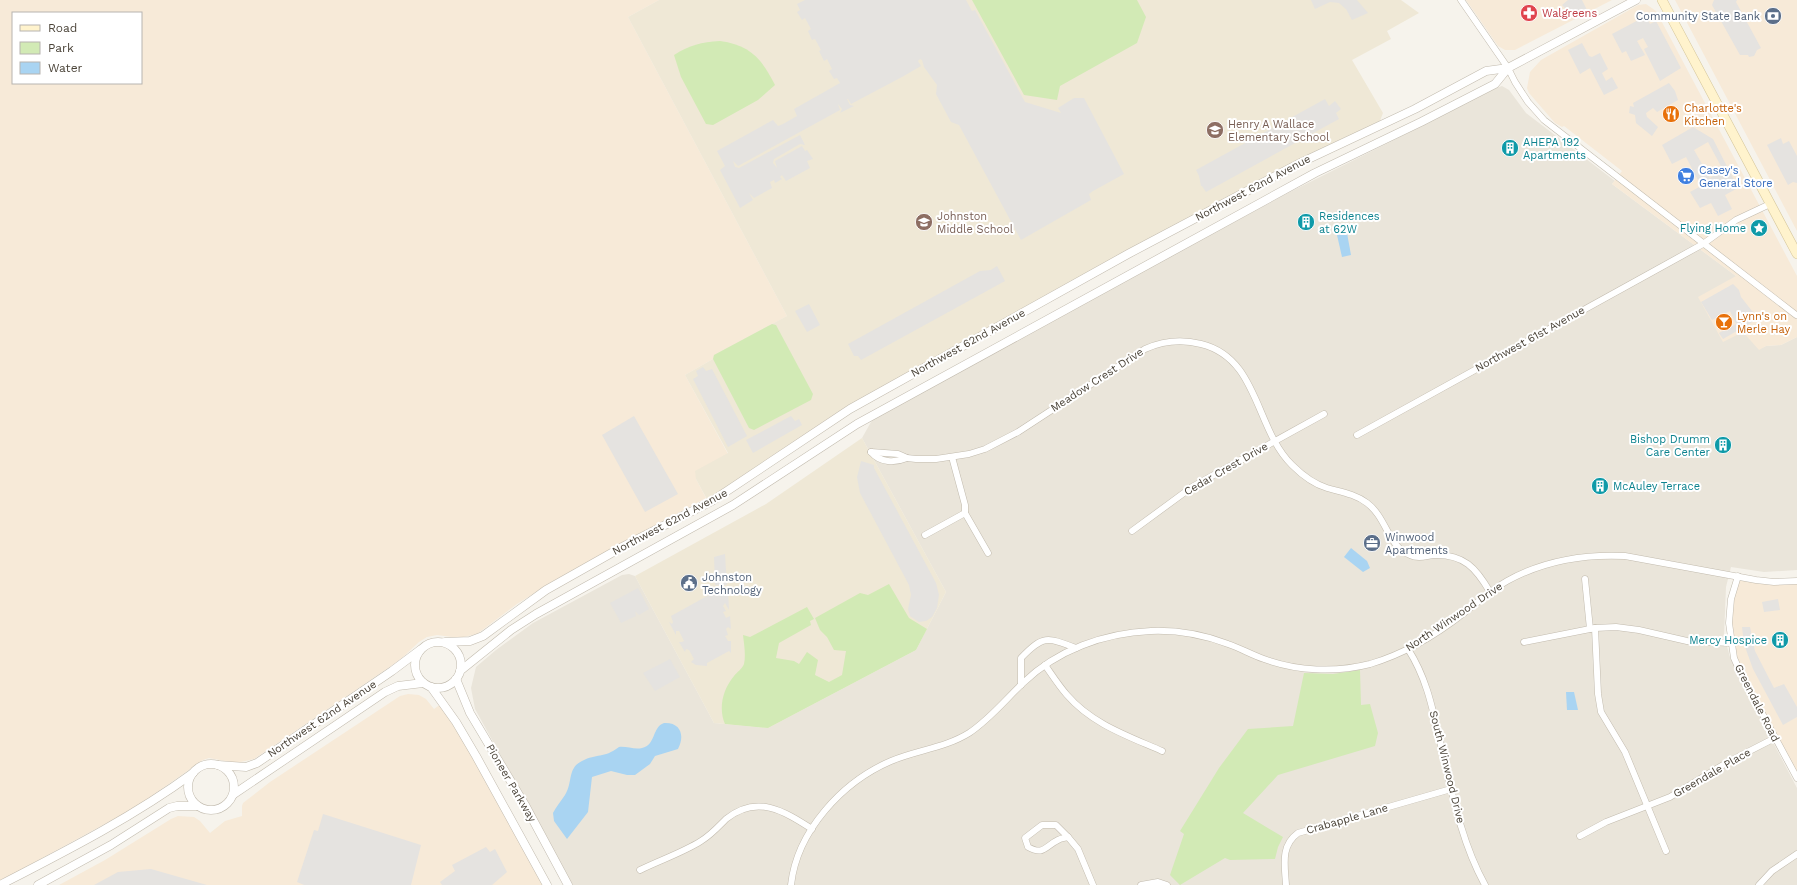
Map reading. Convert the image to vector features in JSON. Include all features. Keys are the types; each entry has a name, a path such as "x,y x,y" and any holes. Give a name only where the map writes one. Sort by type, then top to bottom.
{"main road":[{"path":"1662,0 1797,254"}],"street":[{"path":"1461,0 1508,68 1528,102 1544,120 1796,316"},
{"name":"Northwest 62nd Avenue","path":"444,642 470,642 483,636 546,590 624,546 712,501 850,409 1128,254 1300,163 1415,109 1486,71 1508,68 1636,0"},
{"name":"Northwest 62nd Avenue","path":"460,671 511,630 536,614 733,505 857,424 1315,173 1421,122 1495,84 1508,68"},
{"name":"Northwest 61st Avenue","path":"1357,435 1704,244 1736,220 1770,204"},
{"name":"Meadow Crest Drive","path":"907,458 898,454 872,452 876,458 892,461 907,458 936,459 977,451 1002,441 1141,351 1155,344 1180,340 1205,345 1216,350 1236,365 1249,386 1275,441 1290,464 1304,476 1319,485 1354,496 1366,503 1384,522 1392,541 1399,549 1410,556 1420,557 1447,555 1461,560 1474,568 1490,592"},
{"name":"Cedar Crest Drive","path":"1132,531 1192,487 1324,414"},
{"path":"952,457 965,505 965,513 988,553"},
{"path":"925,535 965,513"},
{"name":"North Winwood Drive","path":"791,885 796,862 812,829 830,805 858,780 890,762 940,746 968,733 994,713 1021,685 1045,665 1076,648 1095,641 1126,633 1173,631 1210,638 1281,664 1317,669 1340,669 1368,664 1408,649 1462,614 1490,592 1506,582 1541,566 1582,556 1625,556 1738,576"},
{"path":"1738,576 1774,582 1797,581"},
{"name":"Greendale Road","path":"1738,576 1731,599 1728,623 1734,658 1743,678 1797,778"},
{"path":"1585,579 1593,628 1598,694 1602,712 1625,752 1666,851"},
{"path":"1524,642 1593,628 1616,627 1631,628 1686,640 1731,643"},
{"path":"1021,685 1021,658 1035,643 1053,639 1076,648"},
{"path":"444,642 453,647 458,654 461,662 460,671 456,680 449,685 441,688 431,687 423,683 418,676 415,668 416,658 420,650 427,644 444,642"},
{"name":"South Winwood Drive","path":"1408,649 1422,674 1429,691 1451,789 1468,847 1485,885"},
{"name":"Northwest 62nd Avenue","path":"218,765 246,767 257,763 392,672 420,650"},
{"path":"1045,665 1066,695 1091,717 1105,726 1162,750"},
{"name":"Pioneer Parkway","path":"456,680 470,713 525,805 568,885"},
{"name":"Northwest 62nd Avenue","path":"234,794 385,692 398,686 423,683"},
{"name":"Pioneer Parkway","path":"431,687 456,722 476,756 547,885"},
{"name":"Greendale Place","path":"1580,836 1606,822 1648,807 1670,797 1728,762 1775,738"},
{"path":"0,885 136,812 160,797 200,767 209,764 218,765 226,769 232,776 234,794 230,802 223,808 214,811 205,810 197,806 191,799 188,790 189,781 193,773"},
{"name":"Crabapple Lane","path":"1286,885 1286,846 1298,833 1451,789"},
{"path":"38,885 111,845 169,808 177,806 197,806"},
{"path":"640,870 702,841 734,814 751,807 762,806 781,810 812,829"},
{"path":"1068,837 1058,840 1045,850 1035,851 1028,847 1026,838 1042,825 1056,825 1068,837 1078,849 1092,885"},
{"path":"1759,885 1772,871 1797,854"},
{"path":"1141,885 1158,882 1167,885"}],"shaded area":[{"path":"0,0 659,0 628,17 787,316 715,355 713,359 685,375 728,454 696,479 706,498 555,580 517,604 477,634 459,638 437,635 427,637 391,666 254,759 236,763 209,758 203,760 136,807 0,881"},
{"name":"Johnston Middle School","path":"659,0 1401,0 1419,13 1387,31 1391,39 1352,60 1383,113 1378,126 1300,163 850,409 709,503 696,479 695,471 728,453 685,375 713,359 714,355 787,316 628,17"},
{"path":"805,0 966,0 972,11 975,10 1025,102 1061,113 1058,108 1074,98 1084,98 1124,174 1089,194 1091,200 1021,240 959,125 951,122 936,94 937,85 920,59 918,61 921,66 902,77 851,104 847,99 850,105 854,106 840,113 842,109 838,104 840,110 738,166 733,161 735,167 739,168 800,135 805,145 800,144 774,159 773,163 777,168 775,161 802,146 805,151 807,150 813,159 807,161 810,168 786,181 782,175 780,177 782,179 775,183 774,180 770,182 772,188 754,198 749,193 753,200 740,208 720,170 725,166 717,151 773,120 778,126 783,124 797,116 794,109 840,83 837,78 834,79 829,71 832,69 827,59 824,61 819,51 821,50 815,39 812,40 808,31 811,29 805,18 802,20 797,12 800,10 797,4"},
{"path":"1311,0 1357,0 1368,13 1352,20 1346,9 1339,3 1330,2 1315,9"},
{"path":"1466,0 1612,0 1515,50 1505,50 1498,46"},
{"path":"1568,0 1582,0 1587,10 1579,15 1575,10 1568,11 1562,5"},
{"path":"1675,0 1797,0 1797,231 1720,85"},
{"path":"1714,0 1737,0 1736,2 1761,48 1757,50 1754,56 1749,57 1748,55 1740,55 1712,5"},
{"path":"1646,4 1656,11 1797,276 1797,337 1781,345 1766,346 1759,350 1743,332 1723,342 1698,297 1736,276 1612,184 1622,171 1564,126 1562,127 1555,123 1529,93 1527,88 1530,72 1541,60 1638,5"},
{"path":"1646,16 1650,24 1656,21 1681,68 1660,81 1644,49 1648,47 1643,38 1637,41 1645,55 1631,61 1626,51 1622,53 1612,34"},
{"path":"1582,43 1589,56 1592,57 1600,53 1608,69 1602,73 1606,81 1612,77 1618,88 1604,95 1590,68 1580,74 1568,50"},
{"path":"1669,83 1675,91 1678,100 1657,112 1653,108 1646,113 1647,117 1658,127 1652,136 1636,123 1635,115 1629,113 1630,106 1634,107 1633,103"},
{"path":"1502,86 1509,90 1526,113 1615,181 1612,184 1736,276 1743,331 1759,349 1766,346 1781,345 1797,337 1797,570 1764,572 1731,567 1726,587 1724,636 1730,657 1745,689 1797,788 1797,885 572,885 475,709 471,688 476,667 496,650 533,623 622,575 629,574 635,576 714,723 768,728 916,650 946,592 862,438 871,422 879,414 1288,193 1490,90"},
{"path":"1325,99 1329,106 1335,101 1341,109 1336,113 1339,119 1206,192 1201,186 1196,170"},
{"path":"1693,127 1713,139 1738,188 1725,195 1732,209 1718,216 1711,203 1700,208 1690,192 1701,186 1686,157 1672,164 1662,145","holes":["1708,142 1723,170 1710,178 1694,150"]},
{"path":"1781,138 1783,144 1789,141 1797,156 1797,183 1793,182 1788,185 1767,145"},
{"path":"997,266 1005,281 861,360 858,356 854,356 848,344 980,271 991,270"},
{"path":"1733,284 1739,290 1741,297 1752,311 1761,317 1723,339 1719,333 1736,324 1730,311 1712,320 1701,302"},
{"path":"809,304 820,325 807,332 795,311"},
{"path":"703,367 706,371 712,369 747,436 728,447 693,379 698,376 696,371"},
{"path":"634,416 678,494 645,512 602,435"},
{"path":"791,416 795,421 799,419 802,425 753,453 746,440"},
{"path":"862,438 946,592 916,650 768,728 714,723 635,576 766,504"},
{"path":"861,461 874,465 874,468 936,583 939,595 937,608 932,617 926,621 919,622 910,616 908,609 911,595 909,585 860,493 857,477"},
{"path":"725,554 727,585 715,585 714,557"},
{"path":"1738,576 1797,581 1797,778 1734,658 1729,623"},
{"path":"638,588 649,609 639,615 635,611 636,616 621,623 610,603"},
{"path":"718,590 722,595 728,590 729,610 725,603 723,606 726,611 723,612 726,618 730,616 731,629 728,627 726,629 728,635 725,636 728,641 731,641 731,653 729,651 707,663 707,666 696,665 691,662 694,659 689,650 686,649 685,652 679,642 684,641 679,631 676,631 676,635 669,622 672,624 673,622 671,616"},
{"path":"1778,599 1780,610 1764,612 1762,602"},
{"path":"1742,627 1750,627 1755,651 1774,688 1784,684 1797,707 1797,717 1783,725 1753,669 1744,644"},
{"path":"670,659 680,677 655,691 643,673"},
{"path":"408,694 419,695 426,699 434,709 442,703 547,885 59,885 105,860 178,816 194,817 200,821 210,833 225,821 242,816 243,803 270,782 400,696"},
{"path":"323,814 421,845 411,885 304,885 297,882 314,830 318,831"},
{"path":"486,847 490,852 495,849 507,872 492,885 442,885 440,882 455,871 452,865"},
{"path":"151,869 207,885 94,885 118,872"}],"green space":[{"path":"972,0 1137,0 1146,17 1137,43 1060,86 1057,100 1024,95"},
{"path":"720,41 739,46 754,55 765,68 775,85 758,100 713,125 706,124 681,77 674,55 696,45"},
{"path":"772,324 776,325 813,394 811,400 754,430 749,428 713,359 714,355"},
{"path":"889,584 909,618 927,629 916,650 768,728 725,724 722,712 724,693 730,681 745,661 743,635 750,637 807,607 814,619 810,621 811,625 779,643 776,658 794,661 799,664 807,652 818,660 815,675 829,682 842,675 846,651 834,650 827,637 820,630 815,618 860,593 868,595"},
{"path":"1360,670 1361,705 1370,704 1378,733 1375,746 1278,775 1243,813 1283,837 1278,847 1275,859 1230,860 1225,858 1180,885 1170,875 1184,834 1180,831 1219,768 1248,729 1293,726 1304,673 1333,674"}],"water":[{"path":"1347,233 1351,255 1342,257 1337,235"},
{"path":"1351,548 1367,561 1370,568 1363,572 1344,557"},
{"path":"1566,692 1574,692 1578,710 1567,710"},
{"path":"664,723 670,723 678,727 681,739 678,749 655,756 650,764 635,775 627,775 611,771 592,777 588,812 567,839 554,821 553,813 565,795 572,772 577,764 592,757 609,753 619,747 642,748 650,743 657,728"}],"place":[{"name":"Walgreens","path":"1529,13"},
{"name":"Community State Bank","path":"1773,16"},
{"name":"Charlotte's Kitchen","path":"1671,114"},
{"name":"Henry A Wallace Elementary School","path":"1215,130"},
{"name":"AHEPA 192 Apartments","path":"1510,148"},
{"name":"Casey's General Store","path":"1686,176"},
{"name":"Johnston Middle School","path":"924,222"},
{"name":"Residences at 62W","path":"1306,222"},
{"name":"Flying Home","path":"1759,228"},
{"name":"Lynn's on Merle Hay","path":"1724,322"},
{"name":"Bishop Drumm Care Center","path":"1723,445"},
{"name":"McAuley Terrace","path":"1600,486"},
{"name":"Winwood Apartments","path":"1372,543"},
{"name":"Johnston Technology","path":"689,583"},
{"name":"Mercy Hospice","path":"1780,640"}]}
